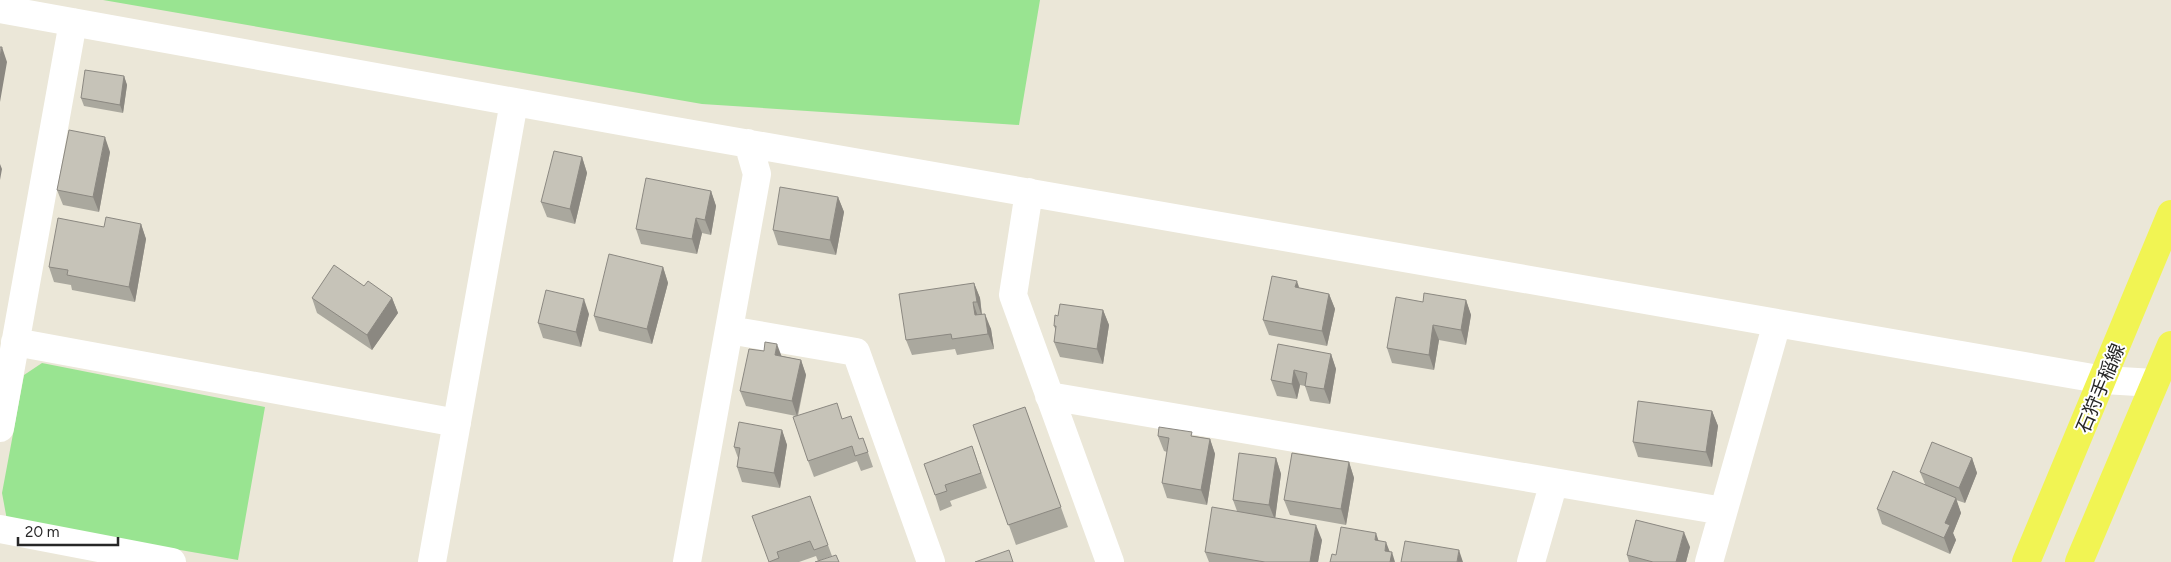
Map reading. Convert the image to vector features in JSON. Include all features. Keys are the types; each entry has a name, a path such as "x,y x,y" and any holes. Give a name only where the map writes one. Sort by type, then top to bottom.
{"main road":[{"name":"石狩手稲線","path":"2026,562 2104,380 2171,214"},
{"path":"2079,562 2171,344"}],"street":[{"path":"0,9 514,102 2104,380 2154,383"},
{"path":"0,428 73,22"},
{"path":"432,562 514,102"},
{"path":"687,562 757,174 748,143"},
{"path":"1029,192 1013,295 1110,562"},
{"path":"1709,562 1777,323"},
{"path":"728,330 856,352 931,562"},
{"path":"15,342 457,423"},
{"path":"1049,396 1723,511"},
{"path":"1531,562 1554,482"},
{"path":"0,529 172,562"}],"green space":[{"path":"103,0 1040,0 1019,125 702,104"},
{"path":"42,363 265,407 238,560 7,520 2,493 24,375"}],"building":[{"path":"85,70 124,76 120,105 81,98"},
{"path":"69,130 105,137 93,197 57,190"},
{"path":"554,151 582,157 570,209 541,202"},
{"path":"646,178 711,191 705,220 696,218 692,239 636,229"},
{"path":"780,187 838,197 830,240 773,230"},
{"path":"106,217 141,224 129,287 67,275 68,270 49,267 58,218 104,227"},
{"path":"609,254 663,267 647,329 594,316"},
{"path":"334,265 364,286 368,281 392,298 367,335 312,298"},
{"path":"1272,276 1297,281 1295,287 1329,294 1322,331 1263,320"},
{"path":"974,283 977,302 973,302 975,315 985,314 988,334 952,339 951,334 906,340 899,294"},
{"path":"546,290 584,299 576,332 538,323"},
{"path":"1424,293 1466,300 1461,330 1433,325 1429,355 1387,348 1396,297 1423,302"},
{"path":"1060,304 1103,310 1097,349 1054,342 1055,315 1058,316"},
{"path":"765,342 777,344 775,355 801,360 792,401 740,391 749,349 764,351"},
{"path":"1278,344 1331,354 1324,389 1305,386 1307,373 1294,370 1292,384 1271,380"},
{"path":"1638,401 1712,411 1706,452 1633,442"},
{"path":"837,403 842,419 851,416 859,439 863,438 868,452 855,456 852,446 808,461 793,417"},
{"path":"1025,407 1061,507 1008,525 973,425"},
{"path":"739,422 782,430 774,473 737,467 740,448 734,447"},
{"path":"1159,427 1192,432 1191,436 1210,439 1201,490 1162,483 1169,438 1158,436"},
{"path":"1932,442 1972,458 1959,488 1920,472"},
{"path":"972,446 981,473 945,485 947,491 935,495 924,464"},
{"path":"1239,453 1276,458 1269,505 1233,500"},
{"path":"1292,453 1349,462 1341,509 1284,500"},
{"path":"1893,471 1956,498 1945,523 1950,525 1944,538 1877,509"},
{"path":"810,496 828,545 814,550 810,541 777,552 779,558 769,562 752,516"},
{"path":"1212,507 1316,525 1310,562 1265,562 1205,552"},
{"path":"1636,520 1684,532 1676,562 1653,562 1627,555"},
{"path":"1341,527 1376,533 1375,540 1386,542 1385,551 1392,552 1390,562 1330,562 1332,554 1336,555"},
{"path":"1405,541 1459,550 1457,562 1401,562"},
{"path":"1009,550 1013,562 975,562"},
{"path":"836,555 839,562 815,562"}]}
